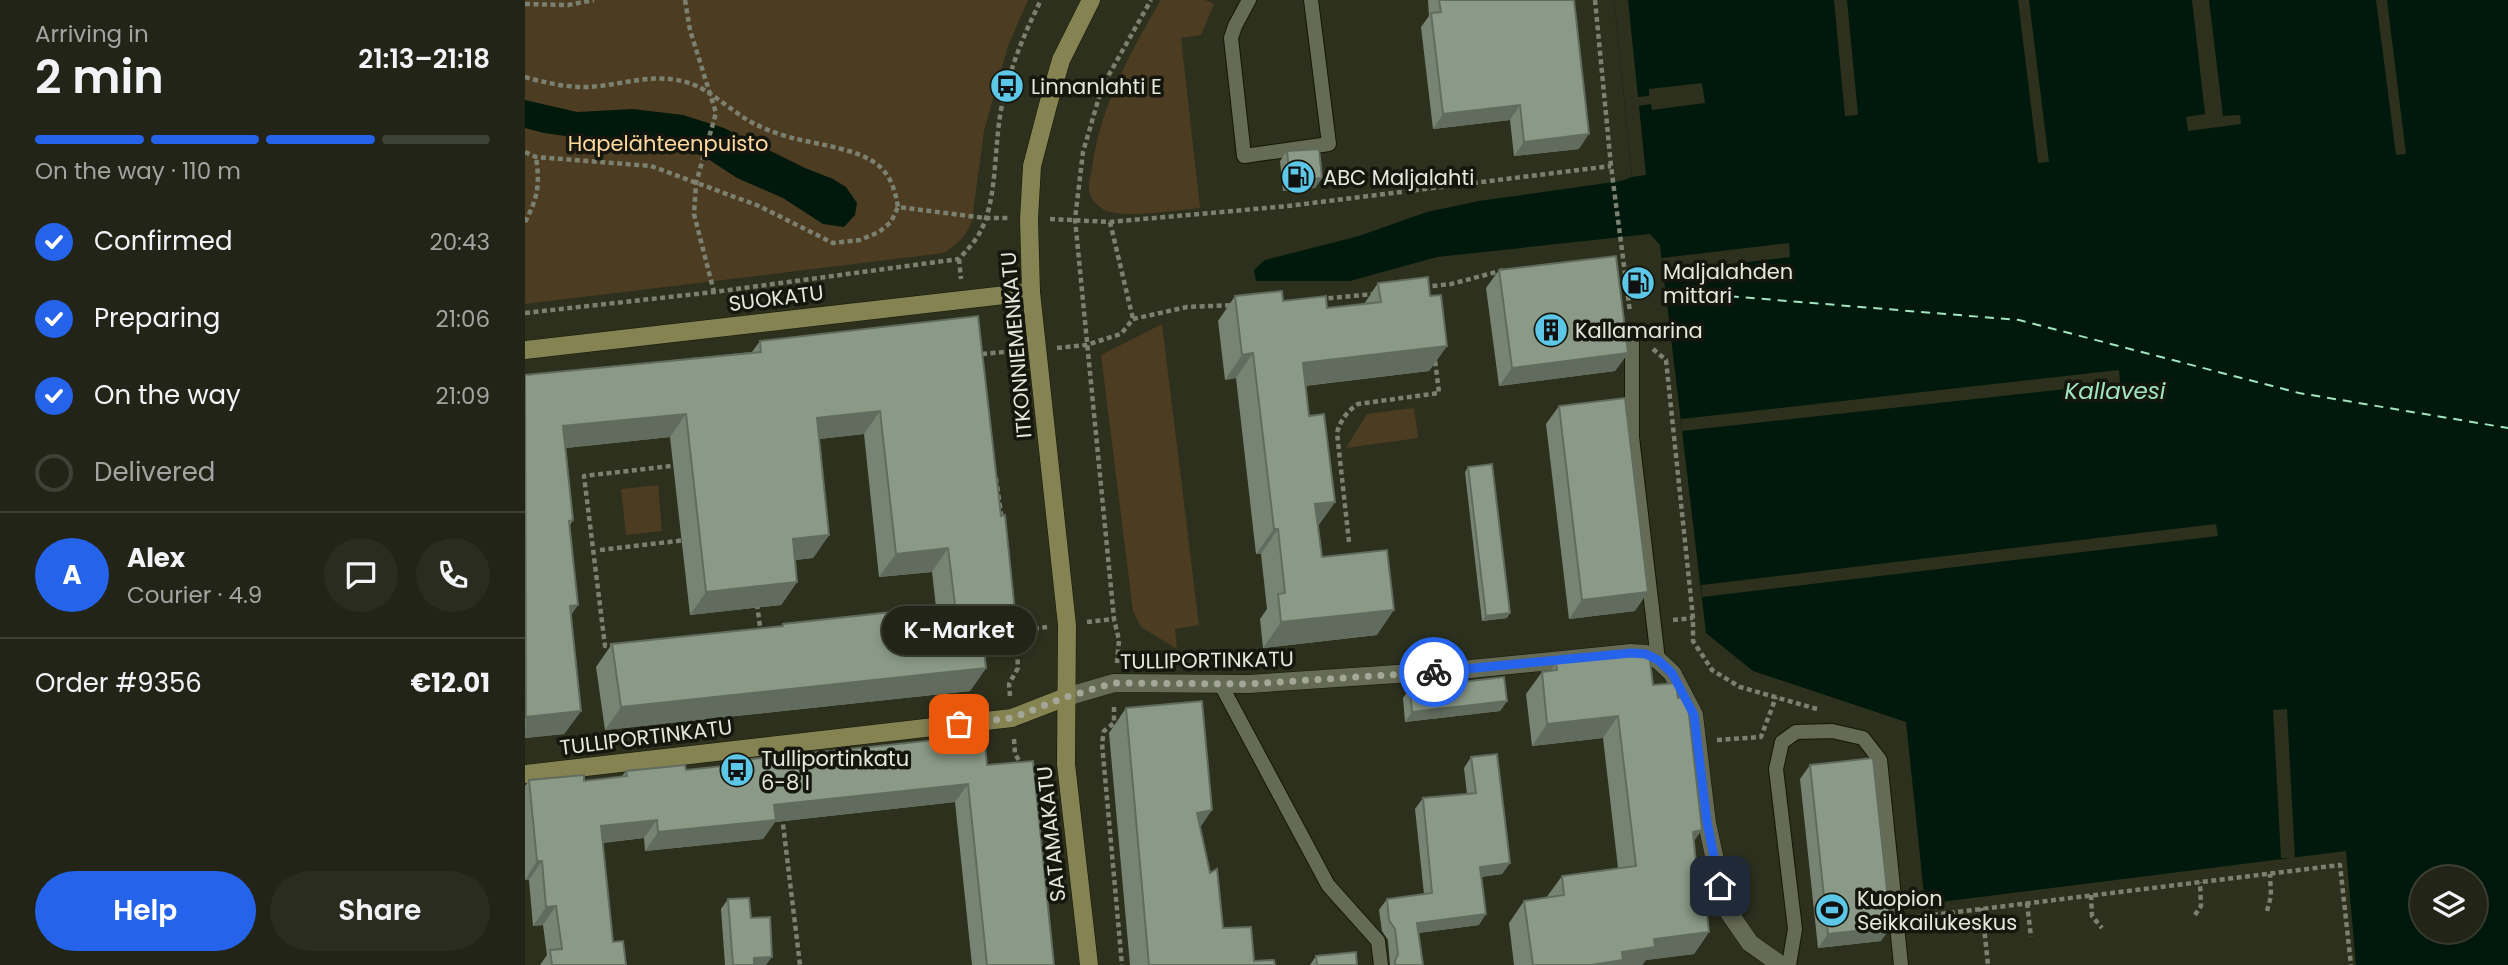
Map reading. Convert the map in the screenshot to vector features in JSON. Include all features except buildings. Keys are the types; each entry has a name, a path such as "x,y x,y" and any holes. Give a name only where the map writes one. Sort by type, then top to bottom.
{"street":[{"name":"ITKONNIEMENKATU","path":"1066,697 1067,625 1031,292 1029,219 1032,166 1061,60 1091,0"},
{"name":"SUOKATU","path":"525,350 1031,292"},
{"name":"TULLIPORTINKATU","path":"525,774 1012,718 1066,697 1114,683 1220,685 1457,670 1631,653 1652,657"},
{"path":"1652,657 1672,673 1694,715 1707,822 1725,907 1750,943 1781,965"},
{"name":"SATAMAKATU","path":"1066,697 1066,764 1089,965"}],"lane":[{"path":"1249,0 1231,38 1244,156 1329,144 1311,0"},
{"path":"1632,331 1632,437 1652,657"},
{"path":"1220,685 1328,886 1378,942 1381,965"},
{"path":"1789,965 1795,929 1776,769 1782,742 1796,732 1832,731 1863,738 1880,760 1901,965"}],"path":[{"path":"525,4 568,5 594,0"},
{"path":"685,0 690,30 716,113 702,155 696,183 694,214 714,292"},
{"path":"525,313 714,292 959,259 981,232 992,188 1002,103 1026,30 1041,0"},
{"path":"1119,640 1114,619 1075,219 1083,152 1102,87 1151,0"},
{"path":"1595,0 1611,166 1632,331 1666,360 1693,618 1693,641 1712,670 1740,687 1828,713"},
{"path":"525,77 581,87 634,79 690,83 755,124 794,139 837,147 875,162 887,173 895,190 898,206 891,222 879,232 860,240 834,243 758,206 651,166 536,157 525,152"},
{"path":"525,222 537,198 539,177 536,157"},
{"path":"1075,219 1110,222 1288,206 1611,166"},
{"path":"898,206 985,218"},
{"path":"1110,222 1133,319"},
{"path":"1610,260 1624,261"},
{"path":"1413,289 1451,284 1513,269"},
{"path":"1426,287 1427,300"},
{"path":"1318,299 1387,292"},
{"path":"1086,345 1121,334 1133,319 1187,307 1240,305"},
{"path":"980,343 983,367"},
{"path":"1349,542 1336,433 1339,425 1351,408 1358,404 1439,393 1434,353"},
{"path":"618,645 605,646 584,476 671,466"},
{"path":"996,473 1003,526"},
{"path":"600,550 694,540"},
{"path":"757,599 762,638"},
{"path":"1009,684 1019,668 1013,607"},
{"path":"1697,741 1762,737 1776,697"},
{"path":"1114,723 1104,731 1102,743 1122,965"},
{"path":"1015,754 1028,774"},
{"path":"781,807 800,965"},
{"path":"1914,904 1916,917 2340,865 2351,965"},
{"path":"2267,911 2271,896 2270,873"},
{"path":"2195,915 2201,906 2200,882"},
{"path":"2091,895 2092,916 2102,928"},
{"path":"2027,903 2031,937"},
{"path":"1982,908 1988,965"}],"green space":[{"name":"Hapelähteenpuisto","path":"525,0 1028,0 1008,46 984,131 972,220 961,239 944,253 525,304"},
{"path":"1161,0 1205,0 1214,4 1201,35 1181,38 1200,208 1151,213 1112,213 1099,206 1090,193 1089,182 1096,146 1118,81"},
{"path":"1162,324 1199,625 1175,629 1177,649 1141,627 1133,611 1101,355"},
{"path":"1414,408 1418,438 1346,448 1367,414"},
{"path":"658,485 662,531 626,535 621,489"}],"water":[{"name":"Kallavesi","path":"1614,0 2508,0 2508,965 2356,965 2346,851 1925,904 1906,722 1753,671 1706,633 1660,245 1650,234 1437,257 1350,281 1256,281 1254,270 1265,260 1359,236 1427,212 1479,201 1621,181 1632,177"},
{"path":"525,100 577,112 633,109 683,115 724,128 846,187 857,203 855,215 844,227 823,224 783,198 737,178 702,155 525,128"}],"pier":[{"path":"1614,0 1628,0 1638,97 1649,96 1649,89 1702,83 1705,103 1652,110 1651,104 1639,106 1646,175 1632,177"},
{"path":"1834,0 1847,0 1858,115 1845,116"},
{"path":"2018,0 2029,0 2049,162 2038,163"},
{"path":"2192,0 2209,0 2223,116 2240,115 2241,124 2188,131 2186,117 2205,114"},
{"path":"2376,0 2387,0 2406,154 2396,155"},
{"path":"1789,243 1790,257 1663,272 1662,258"},
{"path":"2119,370 2120,383 1682,431 1681,419"},
{"path":"2216,524 2218,536 1702,597 1701,585"},
{"path":"2287,709 2295,858 2281,858 2273,710"}],"ferry route":[{"path":"1666,291 2019,320 2299,393 2508,428"}],"way so far":[{"path":"959,724 1012,718 1066,697 1114,683 1220,685 1434,672"}],"place":[{"name":"Linnanlahti E","path":"1007,86"},
{"name":"ABC Maljalahti","path":"1298,177"},
{"name":"Maljalahden mittari","path":"1638,283"},
{"name":"Kallamarina","path":"1551,330"},
{"name":"K-Market","path":"959,724"},
{"name":"Tulliportinkatu 6-8 I","path":"737,770"},
{"name":"Kuopion Seikkailukeskus","path":"1832,910"}],"route":[{"path":"1434,672 1631,653 1646,654 1658,660 1672,673 1694,715 1707,822 1720,886"}]}
